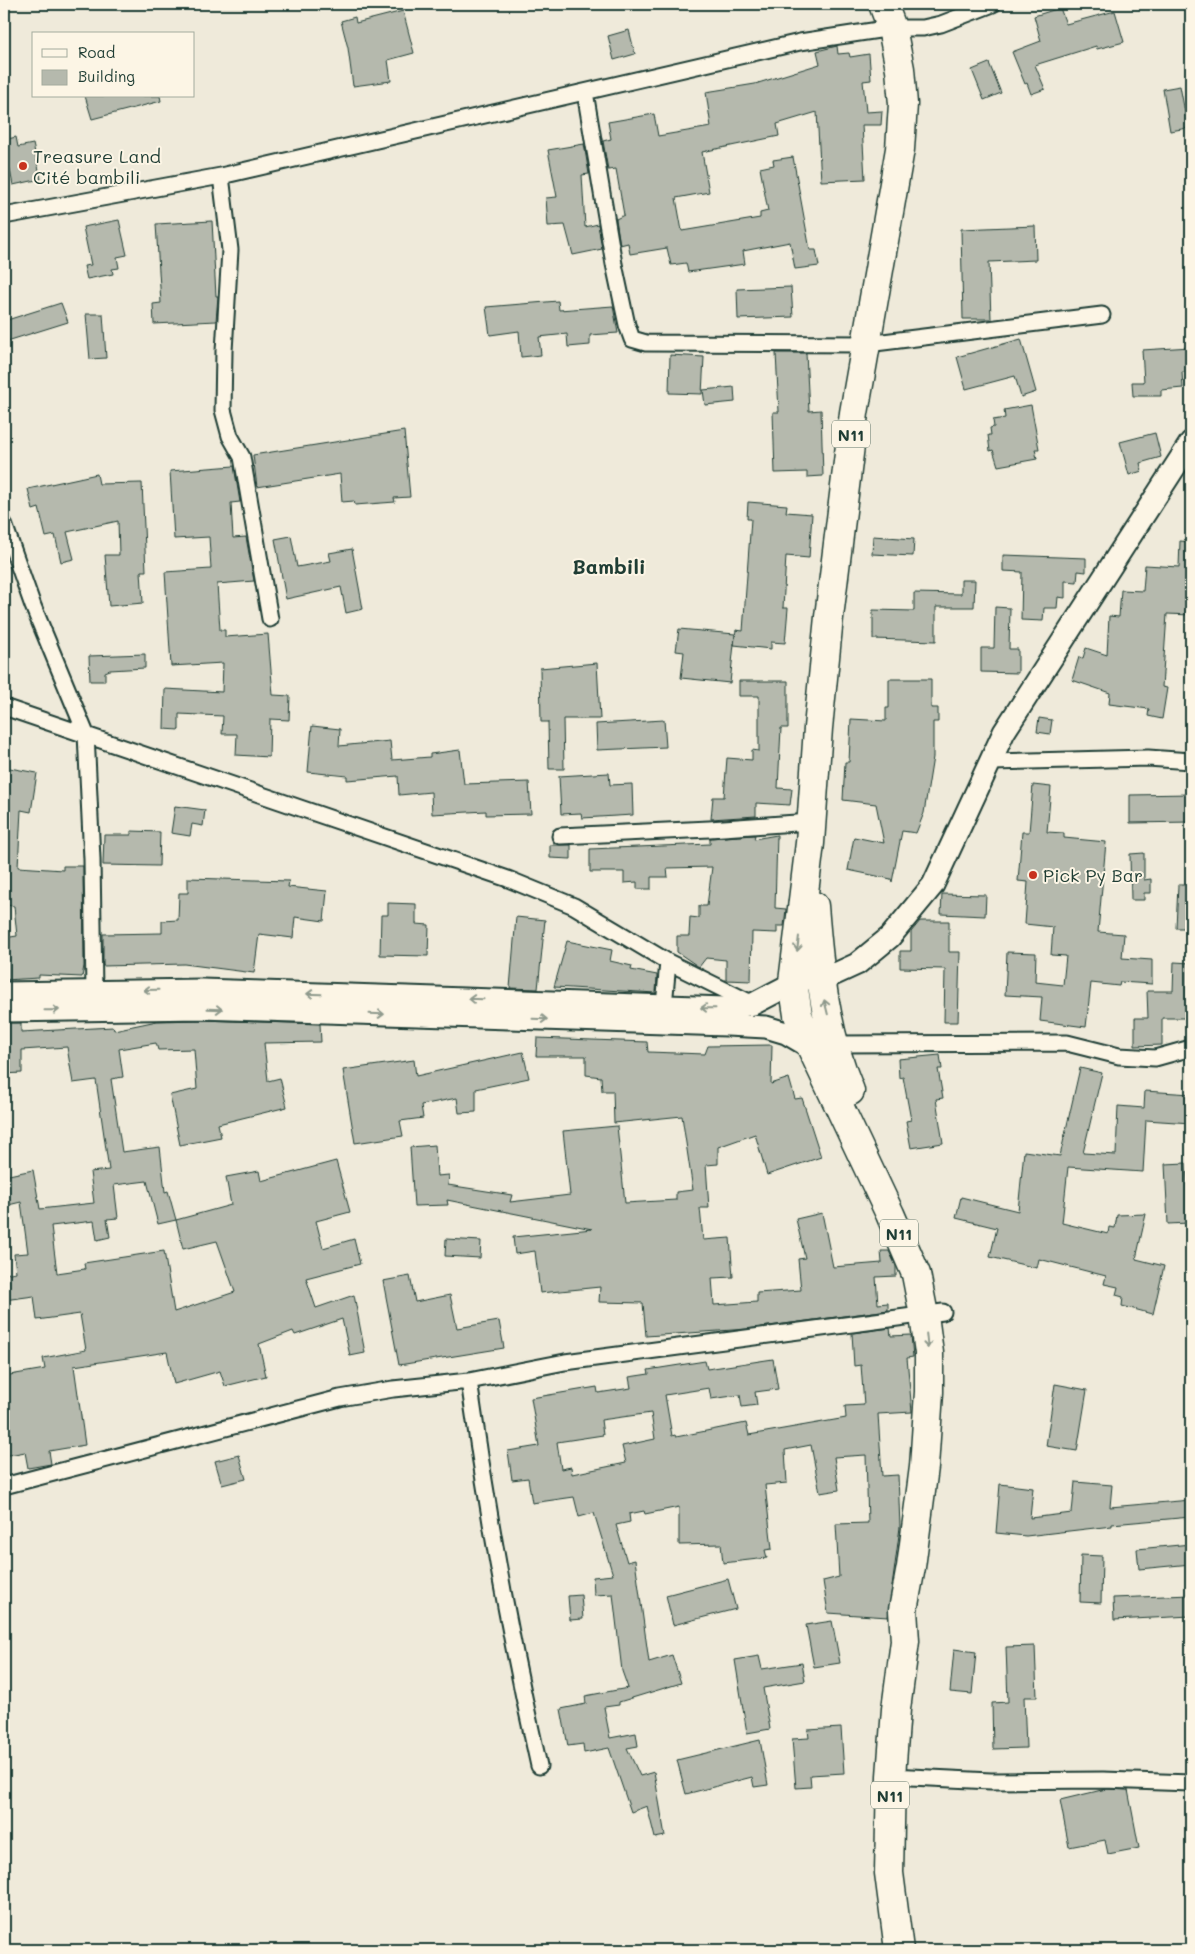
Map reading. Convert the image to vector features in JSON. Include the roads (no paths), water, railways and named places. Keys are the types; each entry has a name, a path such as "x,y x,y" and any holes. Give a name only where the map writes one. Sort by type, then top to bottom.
{"highway":[{"name":"N11","path":"828,1045 798,1015 793,982 810,833 818,728 840,517 854,413 901,140 904,104 900,70 887,16"},
{"name":"N11","path":"810,833 820,981 828,1045 912,1265 934,1313 929,1353 929,1392 924,1466 903,1610 905,1640 896,1709 891,1776 889,1873 899,1950"}],"street":[{"path":"4,216 221,176 800,42 887,16 923,28 940,24 993,4"},
{"path":"585,92 614,264 627,325 632,339 646,343 867,344 1102,315"},
{"path":"221,176 230,250 224,351 223,410 230,436 242,457 270,620"},
{"path":"4,993 212,990 725,1008 753,1004 793,982 805,978 820,981 857,964 874,951 933,885 1004,732 1191,442"},
{"path":"4,524 33,606 86,734 92,859 94,992"},
{"path":"4,707 508,879 574,906 668,962 753,1004"},
{"path":"991,762 1148,758 1191,761"},
{"path":"560,836 646,833 810,833"},
{"path":"664,1006 668,962"},
{"path":"4,1011 201,1008 727,1025 766,1027 801,1041 828,1045 1068,1043 1118,1056 1155,1058 1191,1048"},
{"path":"4,1486 108,1457 226,1429 340,1398 393,1388 469,1381 565,1362 934,1313"},
{"path":"469,1381 486,1501 510,1634 539,1766"},
{"path":"891,1776 991,1781 1103,1780 1191,1783"}],"place":[{"name":"Treasure Land Cité bambili","path":"23,166"},
{"name":"Pick Py Bar","path":"1033,875"}],"district":[{"name":"Bambili","path":"609,566"}]}
